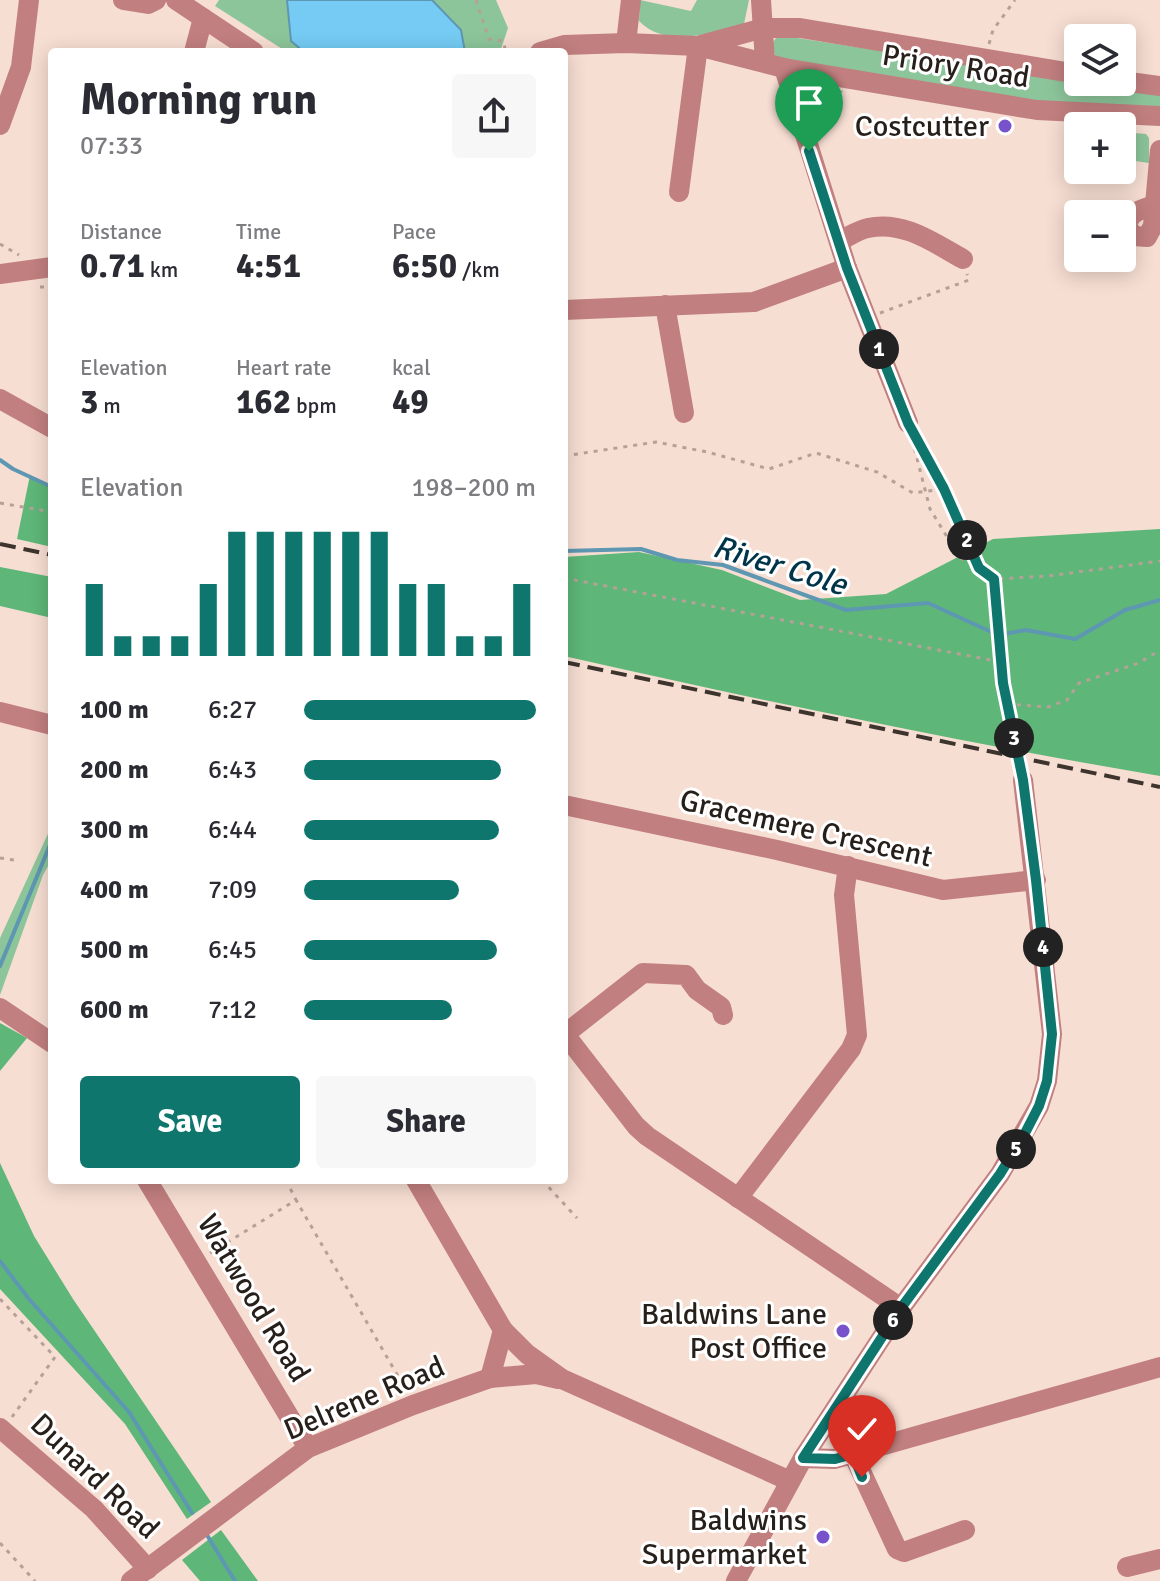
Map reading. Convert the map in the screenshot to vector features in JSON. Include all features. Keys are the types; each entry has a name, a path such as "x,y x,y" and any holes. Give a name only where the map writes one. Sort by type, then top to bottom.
{"street":[{"path":"0,125 21,67 29,0"},
{"path":"123,0 148,4 156,0"},
{"path":"176,0 248,48"},
{"path":"626,43 631,0"},
{"path":"761,0 764,28 774,65 847,268 908,423"},
{"path":"195,48 203,18"},
{"name":"Priory Road","path":"698,46 764,28 800,28 1064,72"},
{"name":"Priory Road","path":"554,48 626,43 698,46 774,65 1037,110 1160,116"},
{"path":"679,192 698,46"},
{"path":"1136,83 1160,86"},
{"path":"685,131 706,135"},
{"path":"1155,205 1160,150"},
{"path":"839,241 868,228 887,227 912,231 963,259"},
{"path":"0,274 48,268"},
{"path":"568,310 754,302 847,268"},
{"path":"665,305 684,413"},
{"path":"0,399 48,426"},
{"path":"0,712 48,724"},
{"path":"736,1581 803,1458 901,1308 1008,1162 1039,1106 1047,1081 1052,1034 1023,780"},
{"name":"Gracemere Crescent","path":"568,806 848,866 943,890 1036,880"},
{"path":"738,1198 851,1049 857,1035 844,895 848,866"},
{"path":"568,1031 643,973 686,975 697,990 721,1007 723,1015"},
{"path":"0,1008 48,1040"},
{"path":"568,1039 636,1126 901,1308"},
{"name":"Watwood Road","path":"149,1184 308,1448"},
{"path":"418,1184 503,1330 527,1354 562,1379 790,1481"},
{"path":"490,1378 503,1330"},
{"path":"803,1458 835,1459 1160,1367"},
{"name":"Delrene Road","path":"139,1575 308,1448 413,1405 490,1378 536,1374 562,1379"},
{"name":"Dunard Road","path":"1,1429 94,1509 139,1575"},
{"path":"853,1454 897,1549 904,1552 965,1530"},
{"path":"1127,1567 1160,1559"}],"path":[{"path":"476,0 489,39 503,41 505,48"},
{"path":"984,58 993,30 1015,0"},
{"path":"867,318 969,280 963,259"},
{"path":"908,423 944,489 979,568"},
{"path":"908,423 930,509 947,540 960,558 994,579 1048,576 1160,561"},
{"path":"568,455 656,442 769,469 816,453 877,472 913,493 944,489"},
{"path":"0,503 48,511"},
{"path":"568,579 1001,662"},
{"path":"994,579 1007,704 1023,780"},
{"path":"1007,704 1048,707 1067,700 1079,683 1139,663 1160,650"},
{"path":"0,858 14,860"},
{"path":"288,1184 413,1405"},
{"path":"546,1184 577,1218"},
{"path":"196,1261 296,1200"},
{"path":"0,1299 55,1359 1,1429"},
{"path":"0,1543 35,1581"}],"green space":[{"path":"219,0 496,0 508,28 501,48 281,48 215,6"},
{"path":"640,0 691,11 697,0 749,0 744,24 676,37 650,30 639,21"},
{"path":"778,35 1064,79 1064,96 1136,96 1136,90 1160,94 1160,110 1045,103 795,61 775,56 772,44"},
{"path":"812,86 843,91 833,104 830,129 802,101 800,94 804,88"},
{"path":"1136,133 1146,134 1149,138 1149,163 1136,161"},
{"path":"30,475 48,486 48,546 17,539"},
{"path":"1160,529 1160,776 861,720 568,657 568,557 639,552 722,570 800,600 886,594 993,539"},
{"path":"0,567 48,576 48,617 0,606"},
{"path":"48,834 48,866 0,995 0,938"},
{"path":"0,1023 27,1038 0,1071"},
{"path":"0,1163 34,1236 73,1299 211,1502 187,1519 125,1424 0,1289"},
{"path":"221,1530 258,1581 200,1581 182,1560"}],"water":[{"path":"287,0 432,0 461,30 464,48 299,48 291,41"}],"waterway":[{"name":"River Cole","path":"0,460 48,485"},
{"name":"River Cole","path":"568,551 641,549 677,560 723,565 846,610 928,603 998,635 1026,630 1075,639 1125,610 1160,600"},
{"path":"0,966 48,850"},
{"path":"0,1261 29,1299 129,1412 192,1513"},
{"path":"207,1535 235,1581"}],"railway":[{"path":"0,544 48,554"},
{"path":"568,663 1160,787"}],"place":[{"name":"Costcutter","path":"1005,126"},
{"name":"Baldwins Lane Post Office","path":"843,1331"},
{"name":"Baldwins Supermarket","path":"823,1537"}],"route":[{"path":"809,151 847,268 908,423 944,489 979,568 994,579 1003,683 1023,780 1052,1034 1047,1081 1039,1106 1023,1137 1000,1174 901,1308 803,1458 835,1459 853,1454 862,1477"}]}
